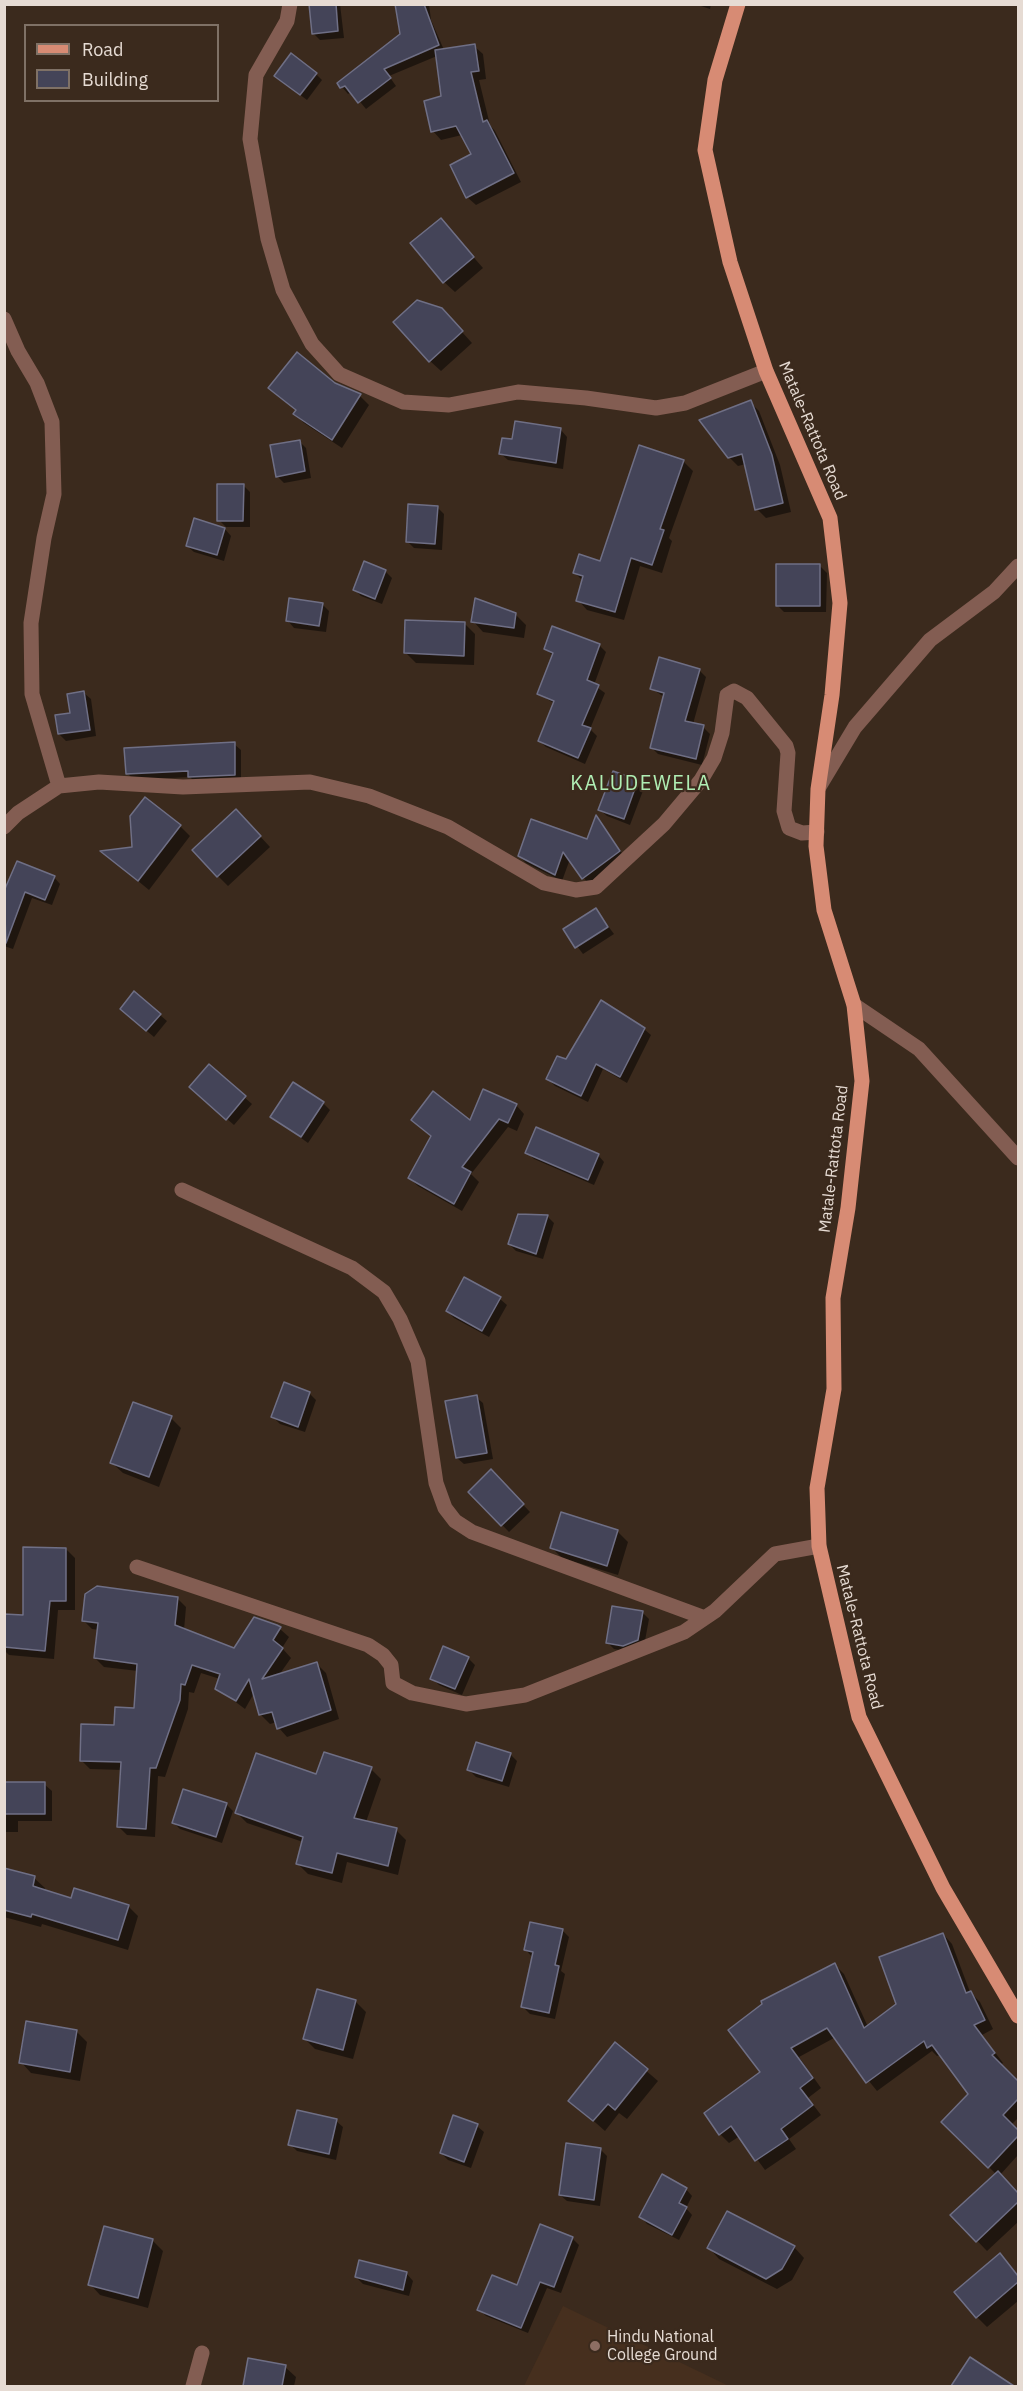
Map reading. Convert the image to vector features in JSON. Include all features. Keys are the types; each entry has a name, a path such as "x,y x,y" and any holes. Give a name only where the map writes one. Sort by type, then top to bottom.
{"main road":[{"name":"Matale-Rattota Road","path":"738,4 715,81 705,150 730,262 766,371 831,518 840,603 832,695 818,789 816,846 824,910 854,1005 862,1081 848,1208 833,1298 834,1389 817,1488 819,1546 859,1717 943,1888 1018,2016"}],"street":[{"path":"290,4 286,21 256,75 250,139 268,238 283,290 312,344 339,374 403,402 449,405 518,392 586,398 656,408 685,403 766,371"},
{"path":"4,319 18,351 38,383 52,422 54,494 44,538 31,623 32,694 59,786"},
{"path":"818,789 855,727 930,640 994,592 1018,566"},
{"path":"4,827 18,813 59,786 99,782 183,787 310,782 369,796 448,827 544,883 576,890 596,887 683,804 714,758 722,733 724,703 727,695 734,691 747,698 786,746 788,753 784,811 789,828 802,832 817,832"},
{"path":"854,1005 919,1049 1018,1158"},
{"path":"182,1190 352,1268 384,1292 400,1319 418,1361 436,1483 445,1508 455,1521 472,1532 705,1618"},
{"path":"137,1567 368,1645 383,1655 390,1665 393,1683 412,1693 466,1704 525,1695 684,1632 705,1618 775,1554 819,1546"},
{"path":"193,2386 202,2353"}],"shaded area":[{"name":"Hindu National College Ground","path":"563,2306 729,2386 524,2386"}],"building":[{"path":"309,4 336,4 338,31 312,34"},
{"path":"395,4 424,4 439,45 384,69 391,78 358,103 345,86 340,88 337,83 400,34"},
{"path":"475,44 479,71 471,72 483,122 487,120 514,173 466,198 450,165 471,154 456,126 431,132 424,101 441,96 435,50"},
{"path":"291,53 317,73 300,95 274,76"},
{"path":"441,218 474,257 443,283 410,243"},
{"path":"417,300 442,308 463,331 429,362 393,322"},
{"path":"297,352 335,383 361,394 332,440 293,414 296,410 268,388"},
{"path":"751,400 772,455 783,503 755,510 742,454 728,458 699,420"},
{"path":"515,421 561,428 556,463 499,454 502,438 512,439"},
{"path":"300,440 305,471 276,477 270,445"},
{"path":"639,445 684,460 660,529 664,530 652,565 631,558 615,612 576,601 583,576 573,573 579,554 600,561"},
{"path":"217,484 244,484 243,521 217,521"},
{"path":"408,504 438,506 435,544 406,542"},
{"path":"194,518 225,528 217,555 186,546"},
{"path":"364,561 386,570 375,599 353,590"},
{"path":"776,564 820,564 820,606 776,606"},
{"path":"289,598 323,603 319,626 286,621"},
{"path":"475,598 516,613 514,628 471,622"},
{"path":"405,620 465,622 464,656 404,653"},
{"path":"552,626 600,644 587,680 599,685 582,725 591,728 578,758 538,741 554,701 537,694 553,653 544,649"},
{"path":"659,657 700,669 685,721 704,725 696,759 650,748 664,693 650,689"},
{"path":"84,691 90,730 58,734 55,715 70,713 67,694"},
{"path":"235,742 235,775 188,777 188,771 126,774 124,748"},
{"path":"613,771 638,780 624,819 598,810"},
{"path":"145,797 181,825 138,881 100,851 132,847 130,816"},
{"path":"236,809 261,836 217,877 192,850"},
{"path":"596,815 620,851 582,879 563,852 555,875 518,856 531,819 587,839"},
{"path":"17,861 55,876 45,900 25,892 6,943 4,891"},
{"path":"596,908 608,927 575,948 563,929"},
{"path":"134,991 161,1014 146,1031 120,1009"},
{"path":"601,1000 645,1028 620,1077 596,1064 581,1096 546,1079 557,1056 566,1059"},
{"path":"209,1064 246,1096 226,1120 189,1087"},
{"path":"293,1082 324,1102 301,1137 270,1117"},
{"path":"483,1089 517,1104 508,1123 499,1119 462,1167 471,1172 454,1204 408,1178 431,1136 411,1120 433,1091 470,1120"},
{"path":"536,1127 599,1154 588,1180 525,1153"},
{"path":"518,1214 548,1215 536,1254 508,1244"},
{"path":"464,1277 501,1297 482,1331 446,1311"},
{"path":"284,1382 310,1392 298,1427 271,1417"},
{"path":"477,1395 487,1453 456,1458 445,1401"},
{"path":"133,1402 172,1416 149,1477 110,1463"},
{"path":"491,1469 524,1504 501,1526 468,1492"},
{"path":"561,1512 618,1530 607,1566 550,1548"},
{"path":"23,1547 66,1548 66,1601 50,1601 45,1651 4,1647 4,1614 23,1615"},
{"path":"97,1586 178,1597 175,1625 234,1648 254,1617 281,1627 273,1640 283,1648 262,1679 317,1662 331,1710 277,1729 272,1712 259,1715 249,1679 236,1701 215,1689 220,1674 192,1665 185,1685 181,1684 180,1700 156,1768 150,1768 146,1829 117,1827 121,1762 80,1761 81,1724 114,1725 115,1707 134,1708 137,1664 94,1658 98,1623 82,1621 85,1594"},
{"path":"612,1606 643,1611 638,1640 623,1646 606,1643"},
{"path":"443,1646 469,1657 455,1689 430,1679"},
{"path":"476,1742 511,1753 502,1781 467,1770"},
{"path":"324,1752 372,1767 354,1818 397,1828 388,1866 337,1853 332,1873 296,1864 303,1837 235,1813 256,1753 316,1774"},
{"path":"4,1782 45,1782 45,1814 4,1814"},
{"path":"183,1789 227,1803 216,1837 172,1823"},
{"path":"4,1868 35,1876 33,1886 71,1898 74,1888 129,1905 118,1940 32,1914 31,1917 4,1910"},
{"path":"530,1922 563,1929 555,1965 559,1966 549,2013 521,2007 533,1952 524,1950"},
{"path":"943,1933 966,1993 971,1991 985,2020 974,2025 995,2053 992,2055 1018,2081 1018,2099 1003,2115 1018,2130 1018,2136 988,2168 941,2122 968,2094 932,2045 927,2048 924,2041 866,2083 827,2028 791,2048 813,2078 800,2088 813,2105 781,2129 788,2139 755,2161 731,2126 719,2135 704,2113 760,2072 728,2030 762,2004 761,2001 835,1963 864,2028 896,2004 879,1957"},
{"path":"317,1989 356,2000 343,2050 303,2039"},
{"path":"26,2021 77,2030 70,2072 19,2063"},
{"path":"615,2042 648,2069 615,2110 608,2104 593,2121 568,2101"},
{"path":"297,2110 337,2119 329,2154 288,2145"},
{"path":"453,2115 478,2124 464,2162 440,2153"},
{"path":"566,2143 601,2148 594,2200 559,2195"},
{"path":"998,2171 1018,2193 1018,2202 976,2242 950,2215"},
{"path":"662,2174 687,2188 679,2203 687,2207 672,2235 639,2217"},
{"path":"727,2211 795,2246 782,2269 766,2279 707,2248"},
{"path":"540,2224 573,2237 554,2287 540,2282 521,2328 477,2310 492,2275 517,2285"},
{"path":"104,2226 153,2239 138,2298 88,2285"},
{"path":"1000,2253 1018,2276 1018,2282 976,2318 954,2292"},
{"path":"359,2260 407,2272 403,2290 355,2277"},
{"path":"970,2357 1014,2386 951,2386"},
{"path":"248,2358 286,2365 282,2386 243,2386"}],"place":[{"name":"Hindu National College Ground","path":"595,2346"}],"district":[{"name":"KALUDEWELA","path":"641,784"}]}
